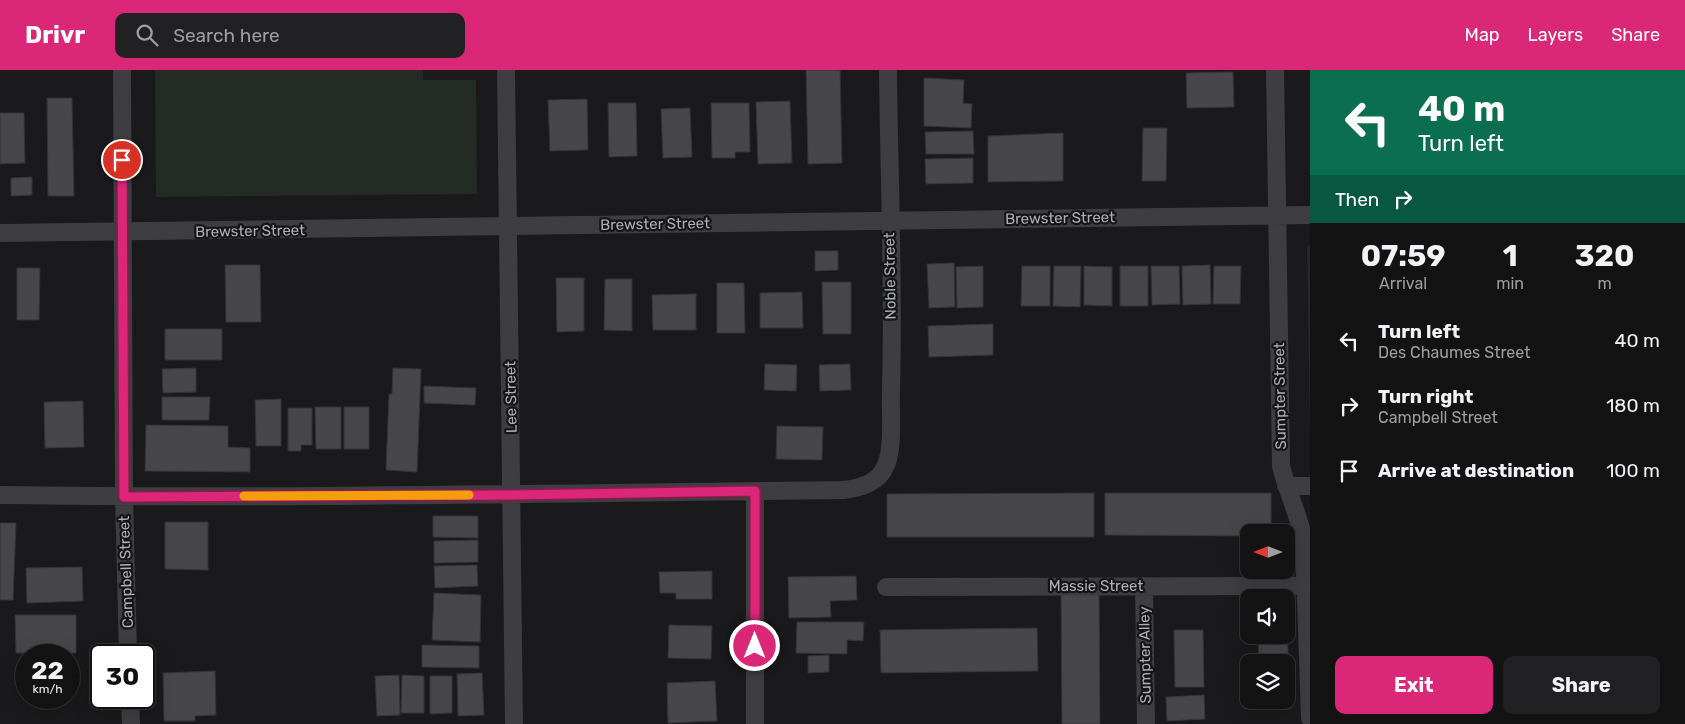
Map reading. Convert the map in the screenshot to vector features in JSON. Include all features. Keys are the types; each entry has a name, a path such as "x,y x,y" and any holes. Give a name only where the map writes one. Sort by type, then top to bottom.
{"street":[{"name":"Campbell Street","path":"122,70 124,497 128,644"},
{"name":"Lee Street","path":"506,70 514,724"},
{"name":"Noble Street","path":"755,491 843,490 863,487 876,479 886,465 890,446 892,357 888,70"},
{"name":"Sumpter Street","path":"1275,70 1281,466 1286,486 1299,516 1304,541 1310,718"},
{"name":"Brewster Street","path":"0,233 1310,215"},
{"path":"1286,486 1310,486"},
{"path":"0,495 124,497 512,495 755,491 755,724"},
{"name":"Sumpter Alley","path":"1144,586 1146,724"},
{"name":"Massie Street","path":"886,587 1306,586"},
{"path":"130,709 130,724"}],"shaded area":[{"path":"155,70 423,70 423,80 476,80 477,194 156,197"},
{"path":"1307,246 1310,246 1310,436"}],"building":[{"path":"806,70 840,70 842,163 808,164"},
{"path":"1233,72 1234,107 1187,108 1186,73"},
{"path":"924,78 964,80 963,103 972,104 971,128 924,126"},
{"path":"47,98 72,98 74,196 48,196"},
{"path":"587,99 588,150 550,151 548,100"},
{"path":"790,101 792,163 758,164 756,102"},
{"path":"608,103 636,103 637,156 609,157"},
{"path":"711,103 749,103 750,152 735,152 735,158 712,158"},
{"path":"690,108 692,157 663,158 661,109"},
{"path":"0,113 24,113 25,163 0,164"},
{"path":"1143,128 1167,128 1166,181 1142,181"},
{"path":"973,131 974,154 926,154 925,132"},
{"path":"1063,133 1063,181 988,182 988,136"},
{"path":"973,158 973,183 926,184 925,159"},
{"path":"32,177 32,195 11,196 11,178"},
{"path":"815,251 838,251 838,270 815,271"},
{"path":"954,263 955,307 929,308 927,264"},
{"path":"225,265 260,265 261,322 226,322"},
{"path":"1210,265 1211,304 1183,305 1182,266"},
{"path":"983,266 983,307 957,308 956,267"},
{"path":"1022,266 1050,266 1050,306 1021,306"},
{"path":"1054,266 1081,266 1080,307 1053,306"},
{"path":"1084,266 1112,267 1112,306 1084,305"},
{"path":"1120,266 1148,266 1148,306 1120,306"},
{"path":"1151,266 1179,266 1180,304 1152,305"},
{"path":"1214,266 1241,266 1240,304 1213,304"},
{"path":"17,268 40,268 39,320 17,320"},
{"path":"556,278 584,278 584,331 557,332"},
{"path":"605,279 632,279 632,331 604,330"},
{"path":"822,282 851,282 851,334 823,334"},
{"path":"717,283 744,283 745,333 717,333"},
{"path":"802,292 803,328 760,328 760,293"},
{"path":"696,294 696,330 653,330 652,295"},
{"path":"993,324 993,355 929,357 928,326"},
{"path":"165,329 222,329 222,360 165,360"},
{"path":"765,364 797,365 796,391 764,390"},
{"path":"850,364 851,390 820,391 819,365"},
{"path":"196,368 196,392 163,393 162,369"},
{"path":"393,368 421,369 417,472 386,470 389,394 392,394"},
{"path":"424,386 476,388 475,405 424,403"},
{"path":"162,397 210,397 209,420 162,420"},
{"path":"281,399 281,446 256,446 255,400"},
{"path":"83,401 84,447 45,448 44,402"},
{"path":"315,407 341,407 341,449 316,449"},
{"path":"344,407 369,407 369,449 344,449"},
{"path":"288,408 312,408 312,445 301,445 301,451 288,451"},
{"path":"146,425 228,426 228,447 250,448 250,472 145,471"},
{"path":"777,426 823,427 822,460 776,459"},
{"path":"1094,493 1094,537 887,537 887,494"},
{"path":"1105,493 1271,493 1271,524 1240,524 1240,536 1105,535"},
{"path":"433,516 478,516 478,538 433,537"},
{"path":"165,522 208,522 208,570 165,569"},
{"path":"0,523 16,523 13,600 0,600"},
{"path":"478,540 478,562 434,563 434,541"},
{"path":"477,565 478,586 435,588 434,566"},
{"path":"82,567 83,601 27,603 26,568"},
{"path":"712,571 712,599 676,599 676,593 660,593 659,572"},
{"path":"856,576 857,600 830,601 831,617 789,618 788,577"},
{"path":"434,593 481,595 480,642 432,640"},
{"path":"1061,593 1099,593 1100,724 1062,724"},
{"path":"15,615 76,615 76,644 16,644"},
{"path":"797,622 864,622 863,641 847,640 847,654 796,653"},
{"path":"669,625 712,626 711,659 668,658"},
{"path":"1037,628 1038,671 881,673 880,630"},
{"path":"1174,630 1203,630 1204,687 1175,687"},
{"path":"1258,644 1288,644 1288,654 1259,654"},
{"path":"422,645 479,646 479,668 422,667"},
{"path":"829,655 829,672 808,673 808,656"},
{"path":"215,671 216,715 195,716 195,721 164,721 163,673"},
{"path":"482,673 484,715 458,716 457,674"},
{"path":"399,675 400,715 377,716 375,676"},
{"path":"402,675 424,676 424,713 401,713"},
{"path":"430,676 452,676 452,713 430,714"},
{"path":"715,681 717,721 668,723 667,683"},
{"path":"1204,695 1205,719 1167,721 1166,697"}],"slow traffic":[{"path":"244,496 469,495"}],"route":[{"path":"122,160 124,497 512,495 755,491 755,646"}]}
